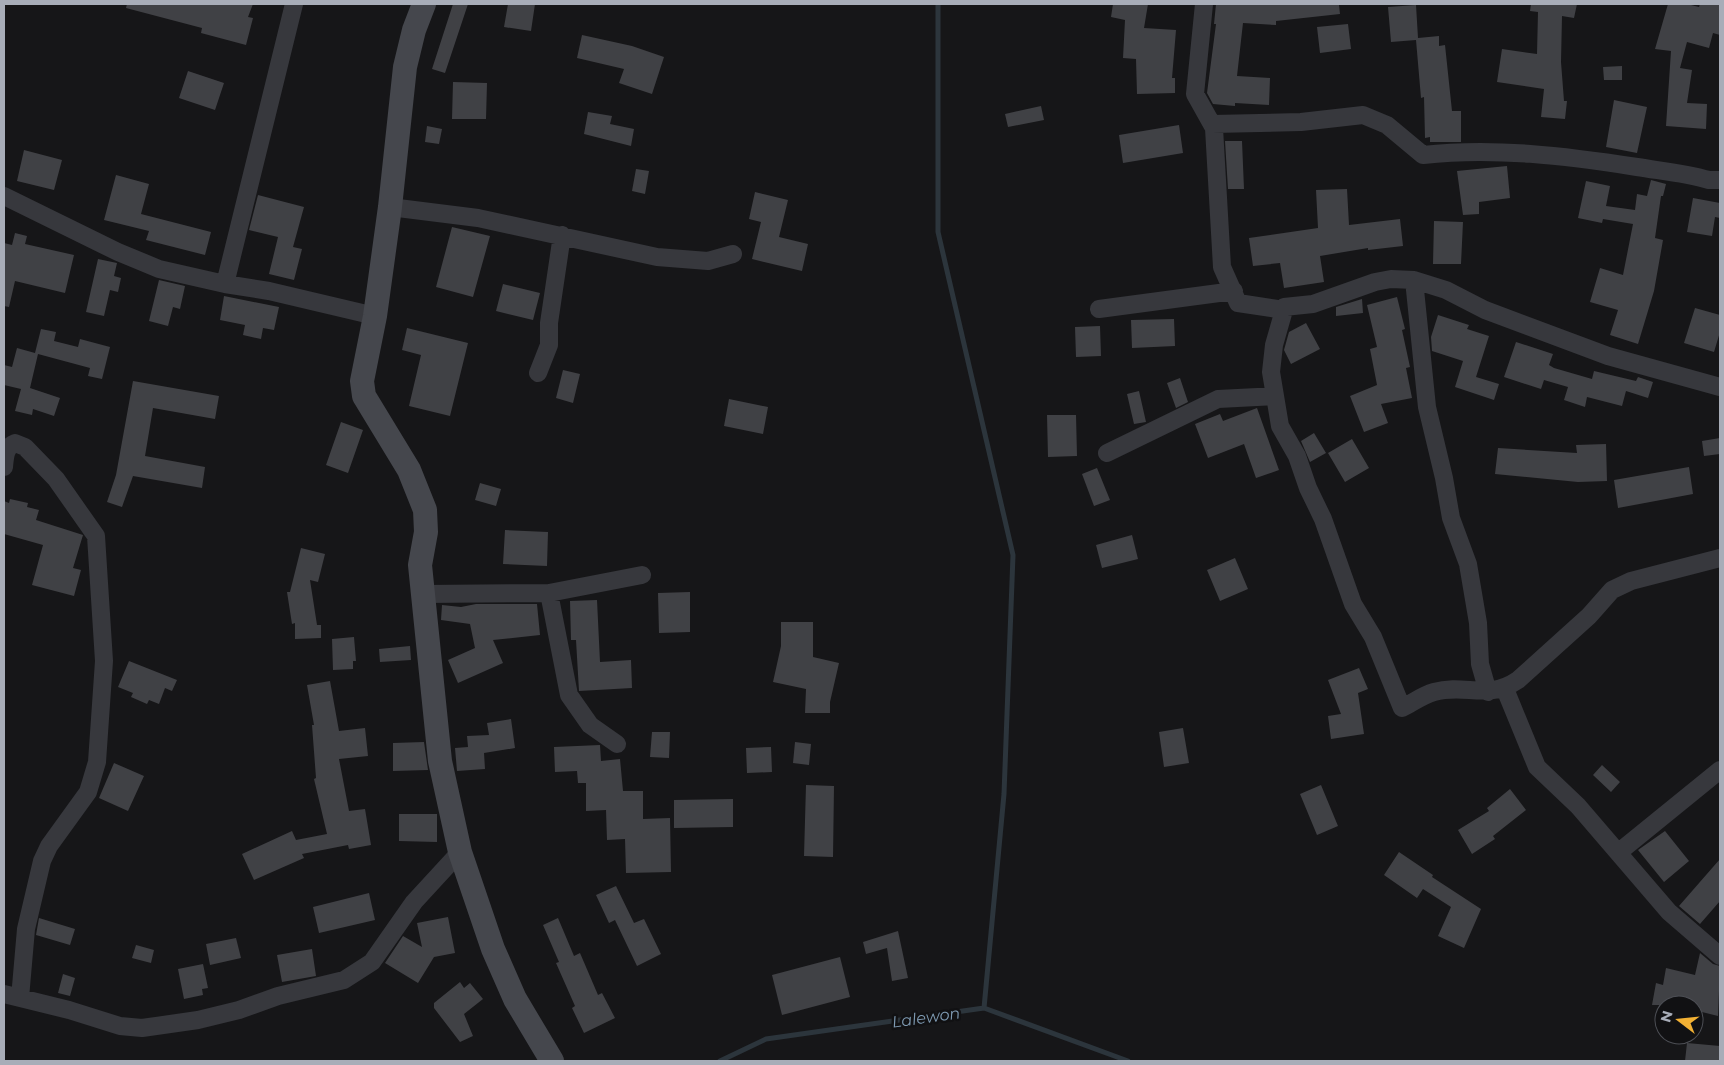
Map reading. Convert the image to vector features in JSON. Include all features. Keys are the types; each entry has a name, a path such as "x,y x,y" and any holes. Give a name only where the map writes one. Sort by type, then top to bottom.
{"street":[{"path":"224,284 294,4"},
{"path":"424,4 414,30 405,67 390,207 375,316 362,381 364,396 409,470 425,510 426,532 420,564 440,761 460,852 494,950 515,999 552,1061"},
{"path":"1204,4 1195,94 1214,128"},
{"path":"1284,310 1238,303 1222,267 1214,128 1212,124 1300,122 1363,115 1387,125 1424,155 1485,152 1604,160 1709,180 1720,180"},
{"path":"4,196 118,252 158,269 224,284 269,291 375,316"},
{"path":"390,207 478,218 657,257 708,261 733,254"},
{"path":"538,373 549,345 548,324 562,235"},
{"path":"1720,387 1608,356 1485,310 1446,290 1414,280 1391,279 1375,282 1313,304 1284,307 1274,345 1271,372 1280,426 1297,456 1308,488 1324,519 1353,604 1373,637 1402,708 1432,692 1497,690 1518,680 1589,616 1612,590 1631,581 1720,558"},
{"path":"1414,280 1427,407 1451,518 1468,564 1478,623 1480,664 1497,690 1537,767 1578,806 1669,912 1720,956"},
{"path":"1099,309 1234,291"},
{"path":"1107,453 1218,399 1275,396"},
{"path":"4,467 11,445 15,443 25,447 56,479 96,536 104,661 98,762 88,792 49,846 42,860 12,996 69,1010 120,1026 142,1028 198,1020 239,1010 278,996 344,980 372,962 414,902 460,852"},
{"path":"424,594 550,593 642,575"},
{"path":"550,593 568,695 590,725 617,744"},
{"path":"1619,852 1720,770"}],"building":[{"path":"127,4 253,4 248,17 253,18 246,45 201,33 202,28 126,8"},
{"path":"453,4 468,4 445,73 432,69"},
{"path":"508,4 535,4 531,31 504,27"},
{"path":"1113,4 1148,4 1144,28 1176,30 1172,78 1175,78 1175,93 1137,94 1136,59 1123,58 1125,20 1111,17"},
{"path":"1216,4 1339,5 1340,14 1276,21 1276,25 1243,23 1237,76 1270,78 1269,105 1235,103 1235,106 1213,104 1207,93 1216,24 1214,24"},
{"path":"1531,4 1577,4 1574,18 1562,16 1561,62 1564,101 1567,101 1565,119 1541,117 1544,89 1497,82 1502,49 1537,54 1538,12 1530,11"},
{"path":"1668,4 1687,4 1699,7 1700,4 1720,4 1720,35 1713,33 1709,48 1687,42 1680,68 1692,70 1687,103 1707,104 1706,129 1666,126 1671,51 1655,49"},
{"path":"1416,5 1418,38 1439,36 1439,46 1445,45 1452,111 1461,111 1461,142 1430,142 1430,137 1425,138 1424,97 1421,98 1416,40 1391,42 1388,7"},
{"path":"1348,24 1351,49 1320,53 1317,27"},
{"path":"582,35 632,46 664,57 652,94 619,83 624,69 577,58"},
{"path":"1622,66 1622,80 1604,80 1603,67"},
{"path":"188,71 224,83 215,110 179,98"},
{"path":"453,82 487,83 486,119 452,119"},
{"path":"1614,100 1647,107 1637,153 1606,147"},
{"path":"1041,106 1044,120 1008,127 1005,114"},
{"path":"588,112 612,116 610,124 634,129 631,146 584,134"},
{"path":"1179,125 1183,153 1123,163 1119,135"},
{"path":"427,126 442,129 439,144 425,142"},
{"path":"1225,141 1242,141 1244,189 1228,189"},
{"path":"24,150 62,160 54,190 17,181"},
{"path":"1507,166 1510,198 1479,202 1479,214 1463,215 1457,171"},
{"path":"636,169 649,171 645,194 632,191"},
{"path":"116,175 149,184 141,214 211,232 205,255 146,240 149,231 104,220"},
{"path":"1651,180 1666,184 1663,196 1661,196 1655,238 1663,240 1654,291 1638,344 1610,335 1618,310 1590,302 1600,268 1623,275 1633,224 1603,219 1602,223 1578,218 1586,181 1610,186 1606,206 1635,210 1637,194 1647,196"},
{"path":"1347,189 1349,225 1400,219 1403,246 1368,250 1368,248 1320,256 1324,282 1284,288 1280,263 1253,266 1249,238 1318,228 1316,190"},
{"path":"755,192 788,200 779,237 808,244 802,271 752,259 761,222 749,219"},
{"path":"258,195 304,207 293,247 302,249 294,280 269,274 278,237 249,230"},
{"path":"1693,198 1720,203 1720,218 1715,217 1712,236 1687,232"},
{"path":"1434,221 1463,222 1461,264 1433,264"},
{"path":"452,227 490,236 473,297 436,287"},
{"path":"15,233 27,236 25,244 74,255 65,293 15,281 9,307 4,306 4,243 12,245"},
{"path":"98,259 117,263 114,276 121,278 118,292 110,290 104,316 86,312"},
{"path":"159,280 185,286 180,309 173,307 168,326 149,321"},
{"path":"503,284 540,293 533,320 496,311"},
{"path":"224,296 279,307 274,330 263,328 261,339 243,335 245,325 220,320"},
{"path":"1397,297 1405,329 1402,330 1410,367 1406,368 1412,398 1381,404 1388,423 1364,432 1350,396 1377,385 1370,349 1377,347 1367,305"},
{"path":"1362,299 1363,313 1336,316 1336,307"},
{"path":"1695,308 1720,315 1720,332 1714,352 1684,343"},
{"path":"1438,315 1469,325 1467,329 1489,336 1476,377 1499,384 1494,400 1455,387 1463,361 1432,351 1431,337"},
{"path":"1174,319 1175,346 1132,348 1131,320"},
{"path":"1306,323 1320,349 1291,364 1284,350 1289,332"},
{"path":"1100,326 1101,356 1076,357 1075,327"},
{"path":"407,328 468,343 450,416 409,406 421,355 402,350"},
{"path":"41,329 56,332 54,341 78,347 80,339 110,347 102,379 88,376 90,368 38,354 30,388 60,398 54,416 33,409 32,415 15,411 21,389 4,385 4,365 12,367 17,348 35,353"},
{"path":"1516,342 1553,354 1549,365 1554,368 1592,379 1594,371 1636,381 1638,377 1653,382 1648,398 1626,391 1622,406 1587,397 1585,407 1564,400 1568,387 1544,380 1541,389 1504,377"},
{"path":"563,370 580,374 573,403 556,398"},
{"path":"1180,378 1188,402 1176,408 1167,383"},
{"path":"133,381 219,396 215,419 153,408 145,456 205,467 202,488 133,476 122,507 107,502 116,475"},
{"path":"1139,391 1146,422 1134,424 1127,394"},
{"path":"729,399 768,407 763,434 724,426"},
{"path":"1257,408 1279,470 1256,478 1244,444 1208,458 1195,424 1220,414 1223,421"},
{"path":"1047,415 1076,415 1077,456 1048,457"},
{"path":"341,422 363,430 348,473 326,465"},
{"path":"1314,433 1326,453 1310,462 1301,441"},
{"path":"1720,438 1720,454 1704,456 1702,441"},
{"path":"1352,439 1369,468 1345,482 1328,453"},
{"path":"1606,444 1607,481 1578,482 1495,474 1498,448 1577,453 1576,445"},
{"path":"1689,467 1693,494 1618,508 1614,480"},
{"path":"1097,468 1110,500 1094,506 1082,474"},
{"path":"480,483 501,489 496,506 475,500"},
{"path":"10,499 28,503 27,507 39,510 36,520 83,535 73,568 81,570 74,596 32,585 43,545 4,534 4,501 9,503"},
{"path":"505,530 548,532 547,566 503,564"},
{"path":"1132,535 1138,559 1102,568 1096,545"},
{"path":"301,548 325,554 318,582 310,580 317,625 321,625 321,638 295,639 295,623 292,624 287,592 290,592"},
{"path":"1235,558 1248,589 1220,601 1207,570"},
{"path":"690,592 690,632 659,633 658,593"},
{"path":"597,600 600,662 631,660 632,688 579,691 576,640 571,640 570,601"},
{"path":"476,604 537,604 540,635 493,640 503,663 458,683 448,660 475,648 470,624 441,620 442,605 461,607"},
{"path":"781,622 813,622 813,657 839,663 830,702 830,713 805,713 806,689 773,682 781,646"},
{"path":"354,637 356,661 353,661 353,669 333,670 332,639"},
{"path":"410,646 411,660 380,662 379,649"},
{"path":"129,661 177,680 172,691 165,688 159,704 149,700 147,704 131,697 133,693 118,687"},
{"path":"1359,668 1368,689 1358,693 1364,734 1331,739 1328,716 1341,714 1328,680"},
{"path":"330,681 339,731 365,728 368,756 339,759 349,811 365,809 371,845 349,849 348,845 302,854 304,858 254,880 242,854 292,831 296,840 327,834 314,779 316,778 312,725 314,725 307,685"},
{"path":"511,719 515,748 484,753 485,769 457,771 455,748 468,747 467,736 489,735 487,723"},
{"path":"1183,728 1189,763 1164,767 1159,732"},
{"path":"652,732 670,732 669,758 650,757"},
{"path":"424,742 428,770 393,771 393,743"},
{"path":"795,742 811,744 809,765 793,763"},
{"path":"600,745 601,761 620,759 623,791 643,791 643,819 670,818 671,872 626,873 625,839 607,840 606,810 586,811 586,783 578,783 577,771 555,772 554,747"},
{"path":"771,747 772,772 747,773 746,748"},
{"path":"114,763 144,776 128,811 99,798"},
{"path":"1602,765 1620,782 1611,792 1593,775"},
{"path":"806,785 834,786 833,857 804,856"},
{"path":"1321,785 1338,826 1317,835 1300,794"},
{"path":"1510,789 1526,810 1493,836 1495,839 1472,854 1458,830 1489,811 1487,808"},
{"path":"733,799 733,827 674,828 674,800"},
{"path":"399,814 437,814 437,842 399,841"},
{"path":"1665,831 1689,861 1664,882 1638,850"},
{"path":"1399,852 1433,875 1432,877 1481,909 1464,948 1438,936 1451,907 1423,889 1417,898 1384,875"},
{"path":"1720,859 1720,901 1700,924 1679,906"},
{"path":"616,886 634,923 644,919 661,954 637,966 615,920 609,923 596,895"},
{"path":"369,893 375,920 319,933 313,907"},
{"path":"448,917 455,953 434,957 418,983 385,963 403,936 422,947 417,923"},
{"path":"39,918 75,929 70,945 36,935"},
{"path":"558,918 574,956 580,953 598,995 602,993 615,1018 584,1033 572,1008 575,1006 556,963 559,962 543,925"},
{"path":"898,931 908,978 892,981 887,948 866,954 863,942"},
{"path":"236,938 241,958 210,965 206,944"},
{"path":"136,945 154,950 151,963 132,958"},
{"path":"312,949 316,976 282,982 277,955"},
{"path":"1700,953 1713,964 1720,966 1718,1016 1704,1012 1704,995 1654,995 1654,1005 1652,1005 1656,983 1663,985 1666,968 1695,975"},
{"path":"840,957 850,997 782,1015 772,975"},
{"path":"203,964 208,988 202,989 203,995 184,999 178,969"},
{"path":"63,974 75,978 70,996 58,993"},
{"path":"460,982 464,988 470,983 483,999 464,1014 473,1036 460,1042 434,1008 434,1003"},
{"path":"1687,1045 1720,1046 1720,1061 1685,1061"}],"waterway":[{"path":"938,4 938,232 1013,555 1004,794 984,1008"},
{"name":"Lalewon","path":"720,1061 766,1039 984,1008 1128,1061"}]}
